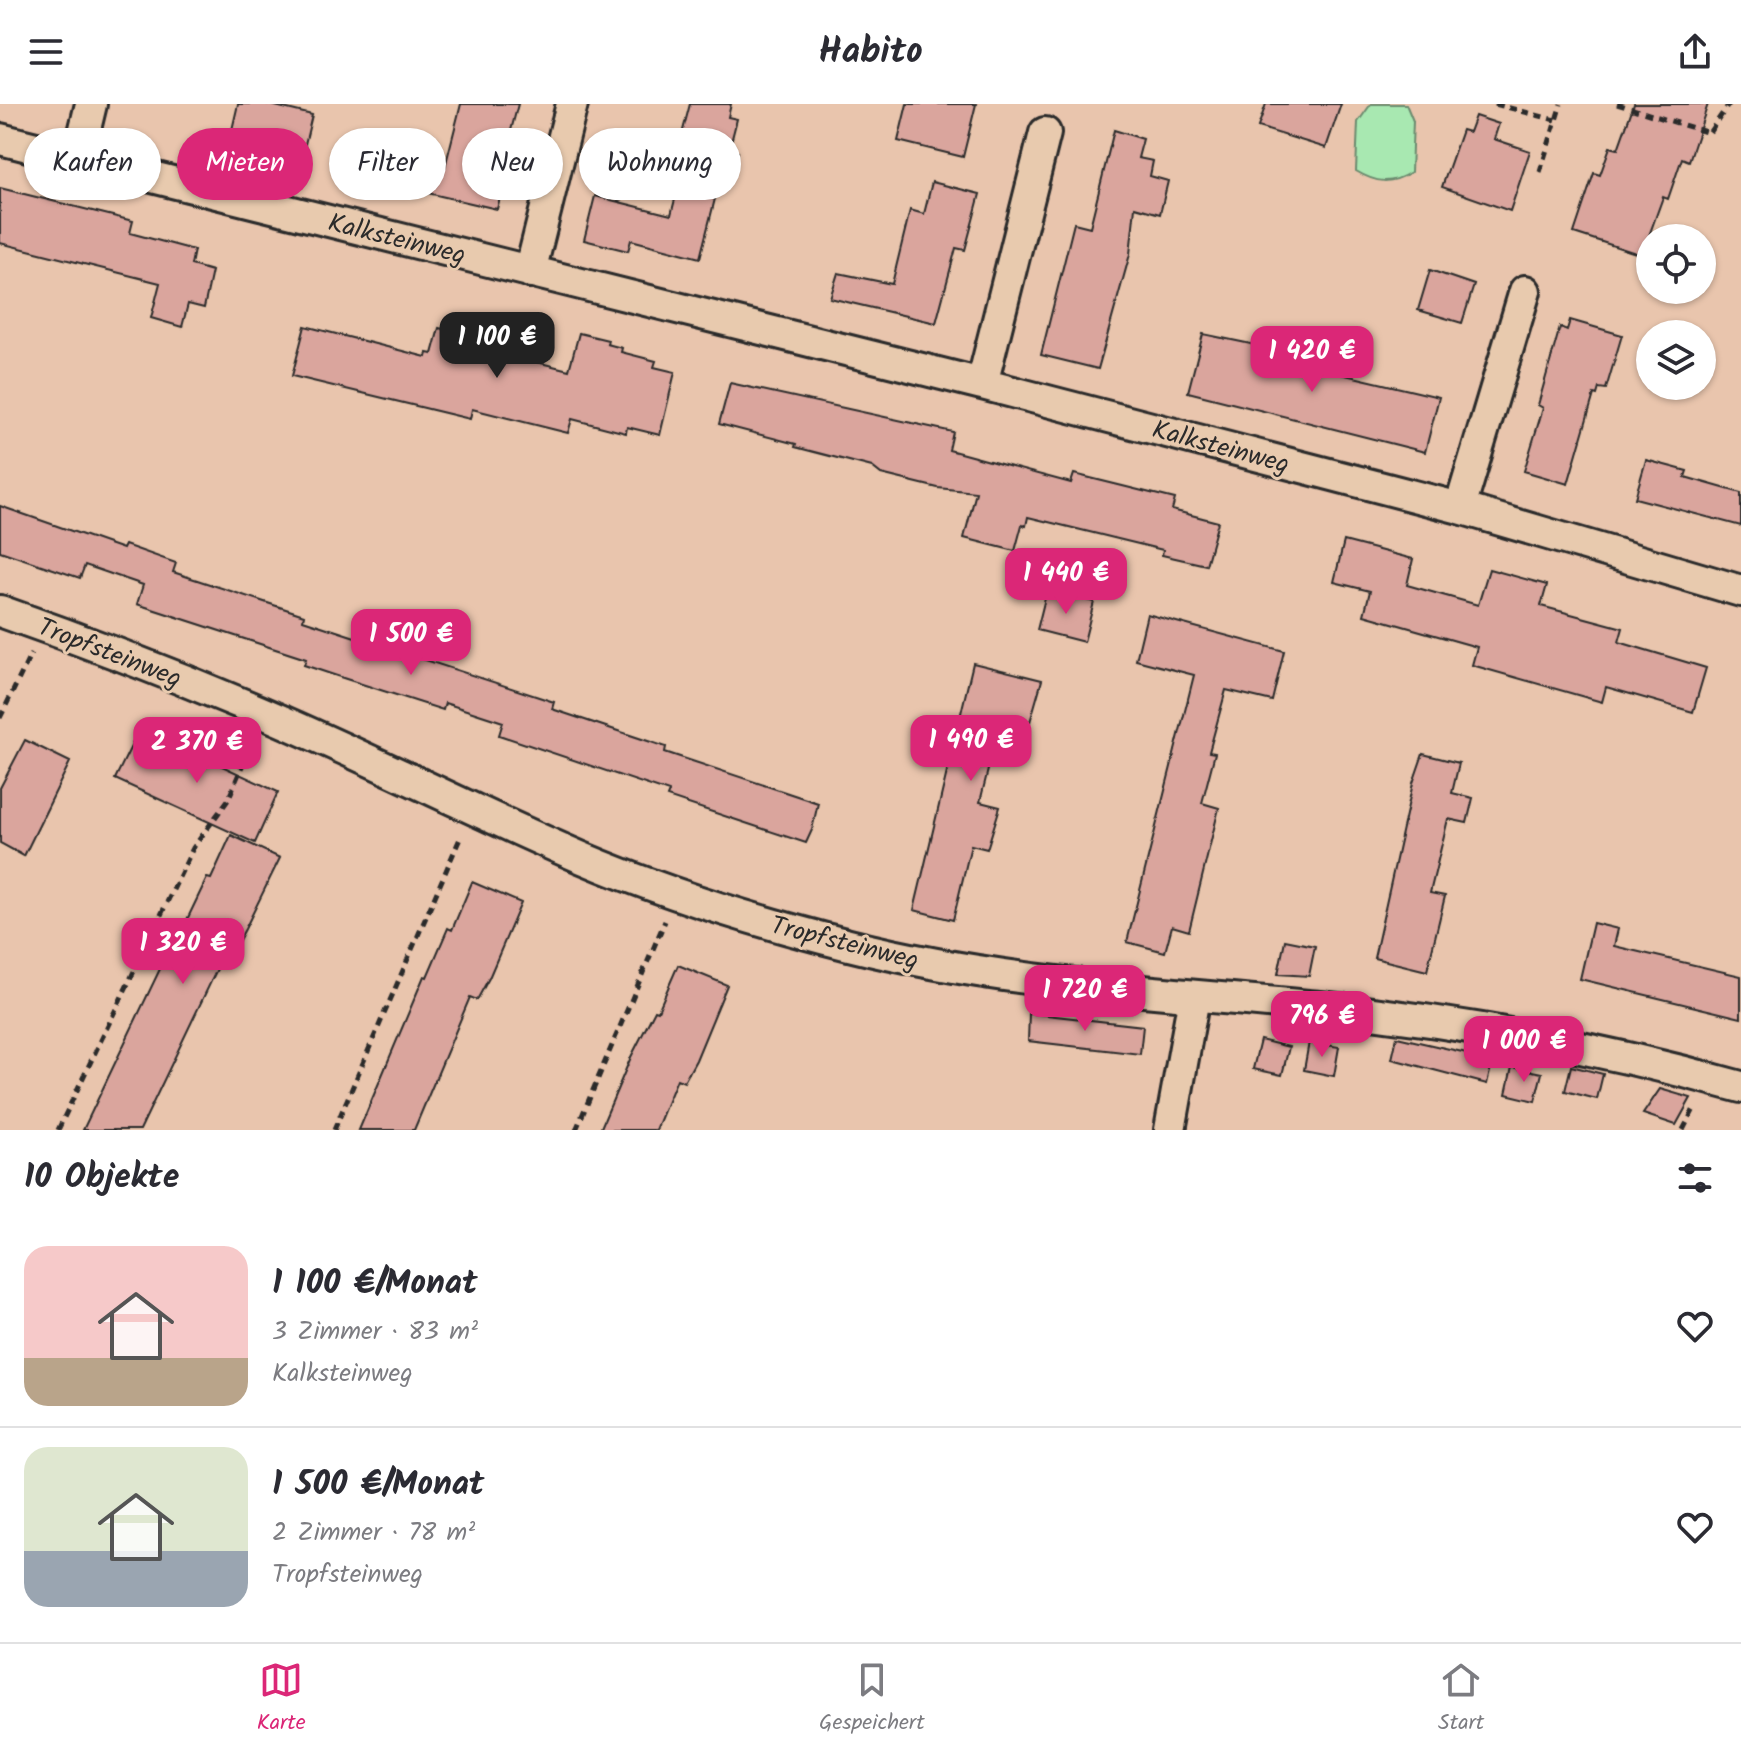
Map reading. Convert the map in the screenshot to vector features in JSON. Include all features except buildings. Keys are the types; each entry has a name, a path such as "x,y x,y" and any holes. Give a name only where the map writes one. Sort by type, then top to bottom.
{"street":[{"path":"85,128 91,104"},
{"path":"530,272 572,104"},
{"path":"982,384 1045,133"},
{"name":"Kalksteinweg","path":"0,139 24,145"},
{"name":"Kalksteinweg","path":"161,179 982,384 1460,508 1741,591"},
{"path":"1460,508 1525,291"},
{"name":"Tropfsteinweg","path":"0,611 249,707 583,858 715,906 853,946 993,976 1393,1015 1548,1038 1741,1087"},
{"path":"1170,1130 1194,997"}],"path":[{"path":"1495,104 1556,121"},
{"path":"1540,172 1561,104"},
{"path":"1617,104 1709,133 1729,104"},
{"path":"0,718 35,645"},
{"path":"58,1130 193,848 228,800 256,734"},
{"path":"334,1130 464,828"},
{"path":"576,1130 668,913"},
{"path":"1683,1130 1702,1096"}],"green space":[{"path":"1371,104 1406,104 1413,121 1411,172 1397,179 1377,180 1356,171 1358,122"}]}
